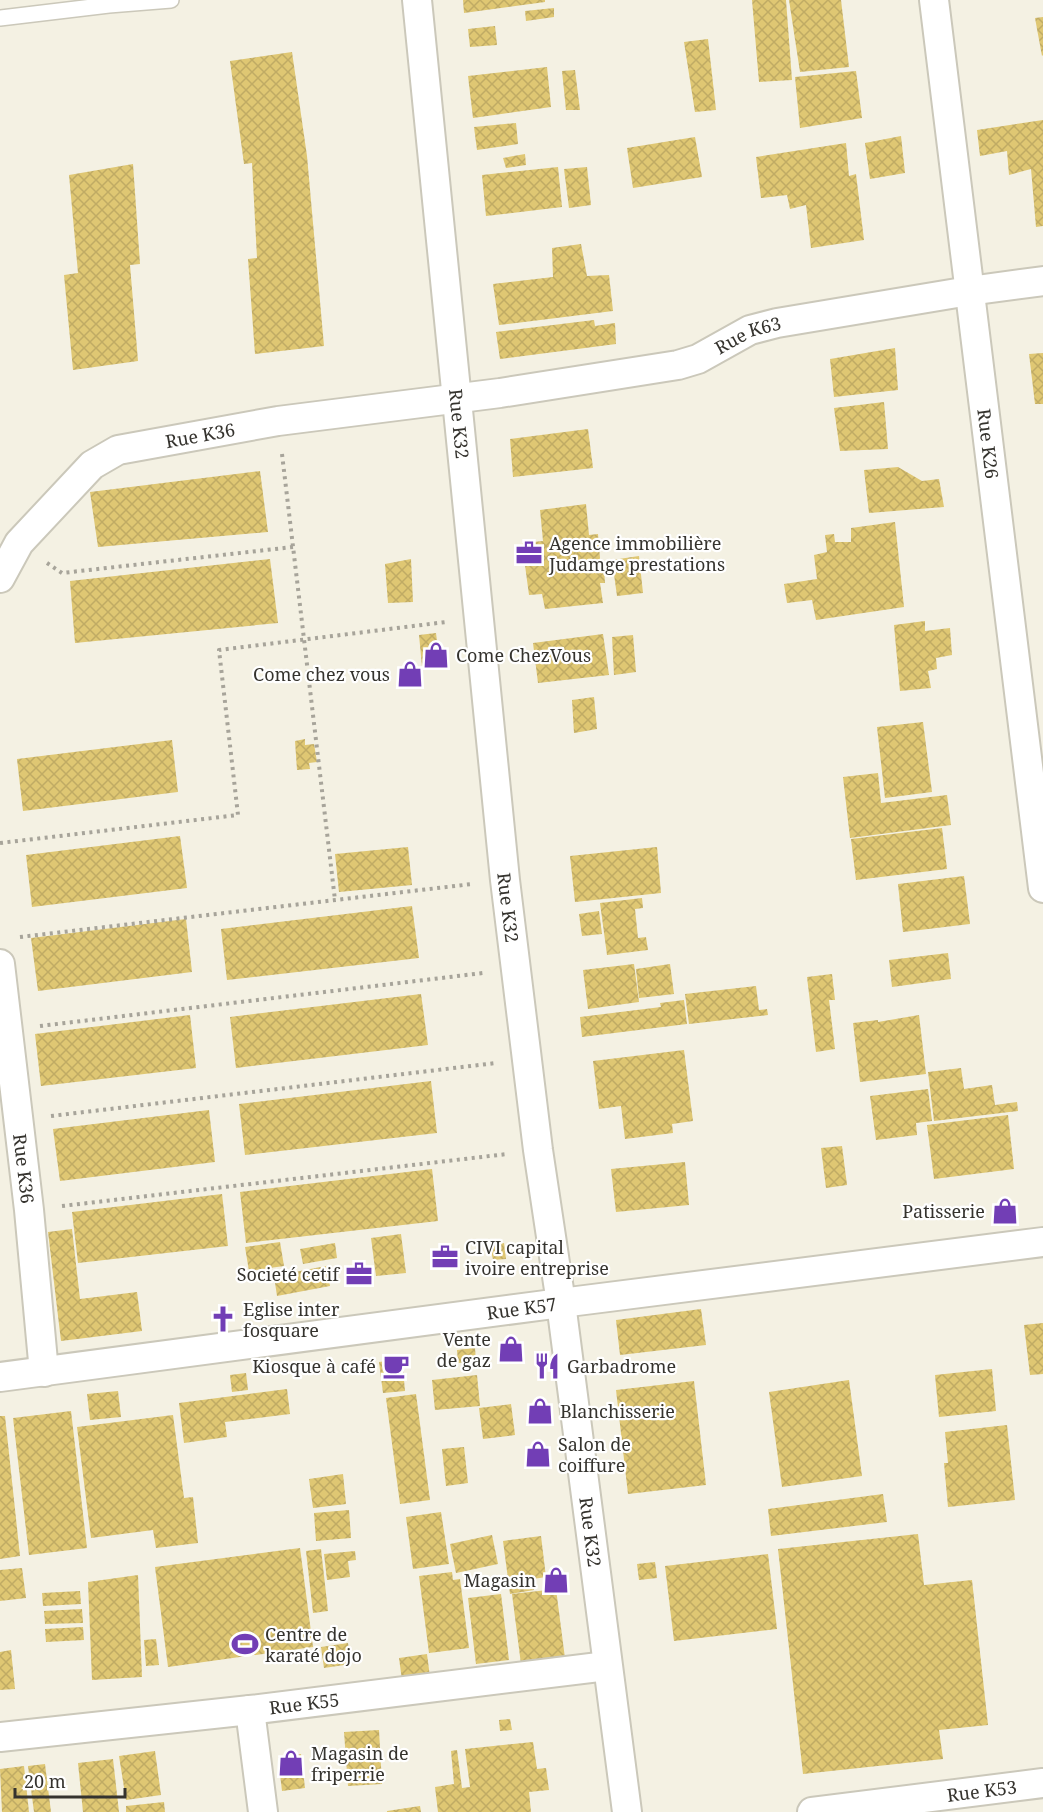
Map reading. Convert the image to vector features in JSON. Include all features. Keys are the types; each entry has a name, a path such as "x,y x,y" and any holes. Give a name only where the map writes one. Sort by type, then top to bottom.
{"street":[{"name":"Rue K32","path":"417,0 505,880 538,1150 561,1303 627,1812"},
{"name":"Rue K26","path":"934,0 1043,888"},
{"name":"Rue K63","path":"456,399 678,365 698,359 759,327 969,291 1043,281"},
{"name":"Rue K36","path":"0,578 19,543 92,465 118,450 279,421 456,399"},
{"name":"Rue K36","path":"0,964 29,1210 44,1372"},
{"name":"Rue K57","path":"0,1377 1043,1242"},
{"name":"Rue K55","path":"0,1737 250,1710 607,1666"},
{"path":"250,1710 263,1812"},
{"name":"Rue K53","path":"812,1812 1043,1783"}],"lane":[{"path":"0,18 171,0"}],"path":[{"path":"279,421 335,900"},
{"path":"19,543 62,573 293,547"},
{"path":"0,843 238,815 219,650 480,618"},
{"path":"12,938 505,880"},
{"path":"8,1030 516,969"},
{"path":"18,1120 527,1060"},
{"path":"29,1210 538,1150"}],"building":[{"path":"463,0 545,0 545,2 464,13"},
{"path":"752,0 786,0 792,80 759,82"},
{"path":"789,0 841,0 849,67 800,72"},
{"path":"554,8 554,17 526,21 525,11"},
{"path":"1043,17 1043,55 1042,56 1035,18"},
{"path":"495,26 497,45 470,47 468,29"},
{"path":"708,39 716,110 695,112 684,42"},
{"path":"292,52 307,156 324,346 255,354 248,259 257,258 252,163 244,164 230,61"},
{"path":"547,67 551,107 473,118 468,76"},
{"path":"575,70 580,110 566,110 562,71"},
{"path":"856,71 862,118 800,128 795,77"},
{"path":"1043,120 1043,226 1036,227 1031,169 1009,175 1007,151 980,156 977,130"},
{"path":"516,123 518,144 477,150 474,127"},
{"path":"901,136 905,173 870,179 865,143"},
{"path":"695,137 702,177 633,188 627,148"},
{"path":"846,143 849,176 856,174 864,240 811,248 806,205 790,209 787,195 761,198 756,157"},
{"path":"525,154 526,165 506,168 503,158"},
{"path":"133,164 140,264 130,265 138,361 73,370 64,275 78,273 69,175"},
{"path":"558,167 562,207 486,216 482,175"},
{"path":"587,167 591,205 569,208 564,169"},
{"path":"581,244 587,276 609,275 613,311 499,325 493,284 553,277 552,248"},
{"path":"594,320 595,326 615,323 616,344 500,359 496,332"},
{"path":"895,348 898,390 834,397 830,359"},
{"path":"1043,353 1043,404 1035,404 1029,354"},
{"path":"884,402 888,449 840,451 834,408"},
{"path":"588,429 593,468 513,477 510,439"},
{"path":"898,467 922,481 939,479 944,507 869,513 864,470"},
{"path":"260,471 268,532 98,547 90,492"},
{"path":"586,504 589,535 598,534 601,570 604,569 605,583 600,583 603,603 545,609 542,594 529,595 522,543 543,541 540,510"},
{"path":"895,522 904,607 816,620 812,600 787,603 784,584 817,579 814,555 827,552 825,535 834,534 835,542 851,542 851,528"},
{"path":"639,556 643,593 617,596 612,560"},
{"path":"270,559 278,623 75,643 70,581"},
{"path":"411,559 413,602 388,603 385,564"},
{"path":"925,621 925,631 950,628 952,655 936,658 937,669 928,671 931,688 900,691 894,625"},
{"path":"436,633 440,666 422,667 419,635"},
{"path":"603,634 609,675 538,683 533,643"},
{"path":"633,635 636,672 614,675 612,637"},
{"path":"594,697 597,729 574,733 572,700"},
{"path":"923,722 932,792 885,798 877,727"},
{"path":"305,739 305,745 314,744 317,762 309,763 310,769 297,770 295,741"},
{"path":"172,740 178,792 23,811 17,759"},
{"path":"878,773 881,803 947,795 951,825 850,838 843,777"},
{"path":"942,828 947,869 856,880 851,839"},
{"path":"180,836 187,888 32,907 26,855"},
{"path":"408,847 412,885 339,892 335,854"},
{"path":"657,847 661,893 575,902 570,856"},
{"path":"964,876 970,924 903,932 898,884"},
{"path":"642,898 643,908 635,909 638,938 646,937 648,950 607,955 600,903"},
{"path":"412,906 419,958 227,980 221,929"},
{"path":"599,911 602,934 582,936 579,914"},
{"path":"186,919 192,972 38,991 31,938"},
{"path":"948,953 951,979 892,987 889,960"},
{"path":"634,964 639,1002 588,1009 583,970"},
{"path":"670,964 674,994 639,998 636,969"},
{"path":"832,974 835,1000 829,1000 835,1049 816,1052 807,977"},
{"path":"756,986 759,1010 767,1009 768,1015 689,1024 685,994"},
{"path":"421,994 428,1045 236,1068 230,1017"},
{"path":"684,1000 687,1024 582,1037 580,1017 661,1007 660,1003"},
{"path":"190,1015 196,1068 41,1086 35,1034"},
{"path":"919,1015 926,1074 860,1082 853,1023 878,1020 878,1022"},
{"path":"684,1050 693,1121 672,1124 673,1133 625,1139 621,1106 599,1109 593,1061"},
{"path":"961,1068 964,1089 992,1085 995,1105 1017,1102 1018,1111 934,1121 928,1072"},
{"path":"431,1081 437,1133 245,1155 239,1104"},
{"path":"928,1089 932,1121 916,1123 917,1135 876,1140 870,1096"},
{"path":"209,1110 215,1162 60,1181 53,1129"},
{"path":"1008,1115 1014,1169 934,1179 927,1125"},
{"path":"842,1146 847,1185 826,1188 821,1148"},
{"path":"685,1162 689,1205 616,1212 611,1169"},
{"path":"432,1169 438,1221 246,1243 240,1192"},
{"path":"222,1194 228,1246 78,1263 72,1212"},
{"path":"72,1229 80,1299 137,1292 142,1331 61,1341 48,1232"},
{"path":"401,1234 406,1273 376,1276 371,1238"},
{"path":"280,1242 284,1266 249,1271 245,1247"},
{"path":"335,1243 337,1258 303,1264 300,1249"},
{"path":"504,1243 506,1259 493,1260 490,1245"},
{"path":"326,1266 330,1286 277,1296 274,1276"},
{"path":"701,1309 706,1345 620,1355 616,1320"},
{"path":"1043,1323 1043,1374 1030,1375 1024,1325"},
{"path":"475,1348 476,1361 458,1363 457,1350"},
{"path":"402,1359 405,1391 383,1393 379,1362"},
{"path":"992,1369 996,1411 939,1417 935,1375"},
{"path":"246,1373 248,1390 232,1392 230,1375"},
{"path":"477,1375 480,1406 435,1410 432,1380"},
{"path":"849,1380 862,1476 782,1487 769,1392"},
{"path":"694,1381 706,1485 628,1494 616,1390"},
{"path":"287,1389 290,1414 225,1422 227,1437 184,1443 179,1403"},
{"path":"118,1391 121,1417 90,1420 87,1394"},
{"path":"416,1394 430,1500 400,1504 386,1398"},
{"path":"511,1404 515,1435 483,1439 479,1408"},
{"path":"71,1411 87,1548 29,1555 13,1418"},
{"path":"173,1415 184,1498 193,1497 198,1543 156,1548 153,1530 91,1538 77,1427"},
{"path":"0,1416 5,1416 20,1556 0,1559"},
{"path":"1007,1425 1015,1500 948,1507 944,1463 948,1463 945,1432"},
{"path":"464,1447 468,1483 446,1486 442,1449"},
{"path":"343,1474 346,1504 313,1508 309,1479"},
{"path":"883,1494 887,1522 771,1536 768,1509"},
{"path":"349,1510 351,1538 316,1541 314,1513"},
{"path":"441,1512 449,1564 413,1569 406,1517"},
{"path":"918,1534 924,1585 972,1580 988,1725 939,1730 943,1759 803,1774 778,1549"},
{"path":"492,1535 498,1564 456,1573 450,1544"},
{"path":"541,1536 546,1577 533,1579 534,1590 510,1594 503,1541"},
{"path":"300,1548 313,1647 168,1667 155,1567"},
{"path":"321,1549 328,1611 313,1613 306,1551"},
{"path":"355,1551 356,1560 348,1561 350,1577 327,1580 324,1554"},
{"path":"768,1554 777,1629 674,1641 665,1566"},
{"path":"655,1562 657,1578 639,1580 637,1564"},
{"path":"22,1568 26,1598 0,1601 0,1570"},
{"path":"559,1571 560,1584 551,1585 550,1572"},
{"path":"452,1572 453,1580 460,1579 469,1648 429,1653 419,1576"},
{"path":"138,1575 142,1677 92,1680 88,1582"},
{"path":"556,1589 566,1666 522,1672 512,1594"},
{"path":"80,1591 81,1604 43,1606 42,1593"},
{"path":"501,1594 509,1660 476,1664 468,1598"},
{"path":"82,1609 83,1623 45,1624 44,1611"},
{"path":"83,1627 84,1640 46,1642 45,1629"},
{"path":"156,1639 159,1665 146,1666 144,1640"},
{"path":"348,1643 351,1664 324,1668 321,1647"},
{"path":"11,1650 15,1689 0,1690 0,1652"},
{"path":"427,1654 430,1677 402,1680 399,1658"},
{"path":"510,1719 512,1730 500,1731 499,1720"},
{"path":"379,1730 382,1784 348,1786 344,1732"},
{"path":"533,1742 537,1769 546,1768 549,1790 529,1792 531,1812 438,1812 435,1787 454,1784 451,1751 457,1750 462,1788 470,1787 465,1749"},
{"path":"155,1751 161,1795 126,1800 119,1756"},
{"path":"301,1754 305,1788 282,1791 278,1757"},
{"path":"113,1759 119,1812 83,1812 78,1763"},
{"path":"45,1764 51,1812 34,1812 28,1766"},
{"path":"24,1766 29,1812 2,1812 0,1769"},
{"path":"164,1802 165,1812 126,1812 126,1806"},
{"path":"420,1806 421,1812 387,1812 387,1811"}],"place":[{"name":"Agence immobilière Judamge prestations","path":"529,553"},
{"name":"Come ChezVous","path":"436,655"},
{"name":"Come chez vous","path":"410,674"},
{"name":"Patisserie","path":"1005,1211"},
{"name":"CIVI capital ivoire entreprise","path":"445,1257"},
{"name":"Societé cetif","path":"359,1274"},
{"name":"Eglise inter fosquare","path":"223,1319"},
{"name":"Vente de gaz","path":"511,1349"},
{"name":"Kiosque à café","path":"396,1366"},
{"name":"Garbadrome","path":"547,1366"},
{"name":"Blanchisserie","path":"540,1411"},
{"name":"Salon de coiffure","path":"538,1454"},
{"name":"Magasin","path":"556,1580"},
{"name":"Centre de karaté dojo","path":"245,1644"},
{"name":"Magasin de friperrie","path":"291,1763"}]}
